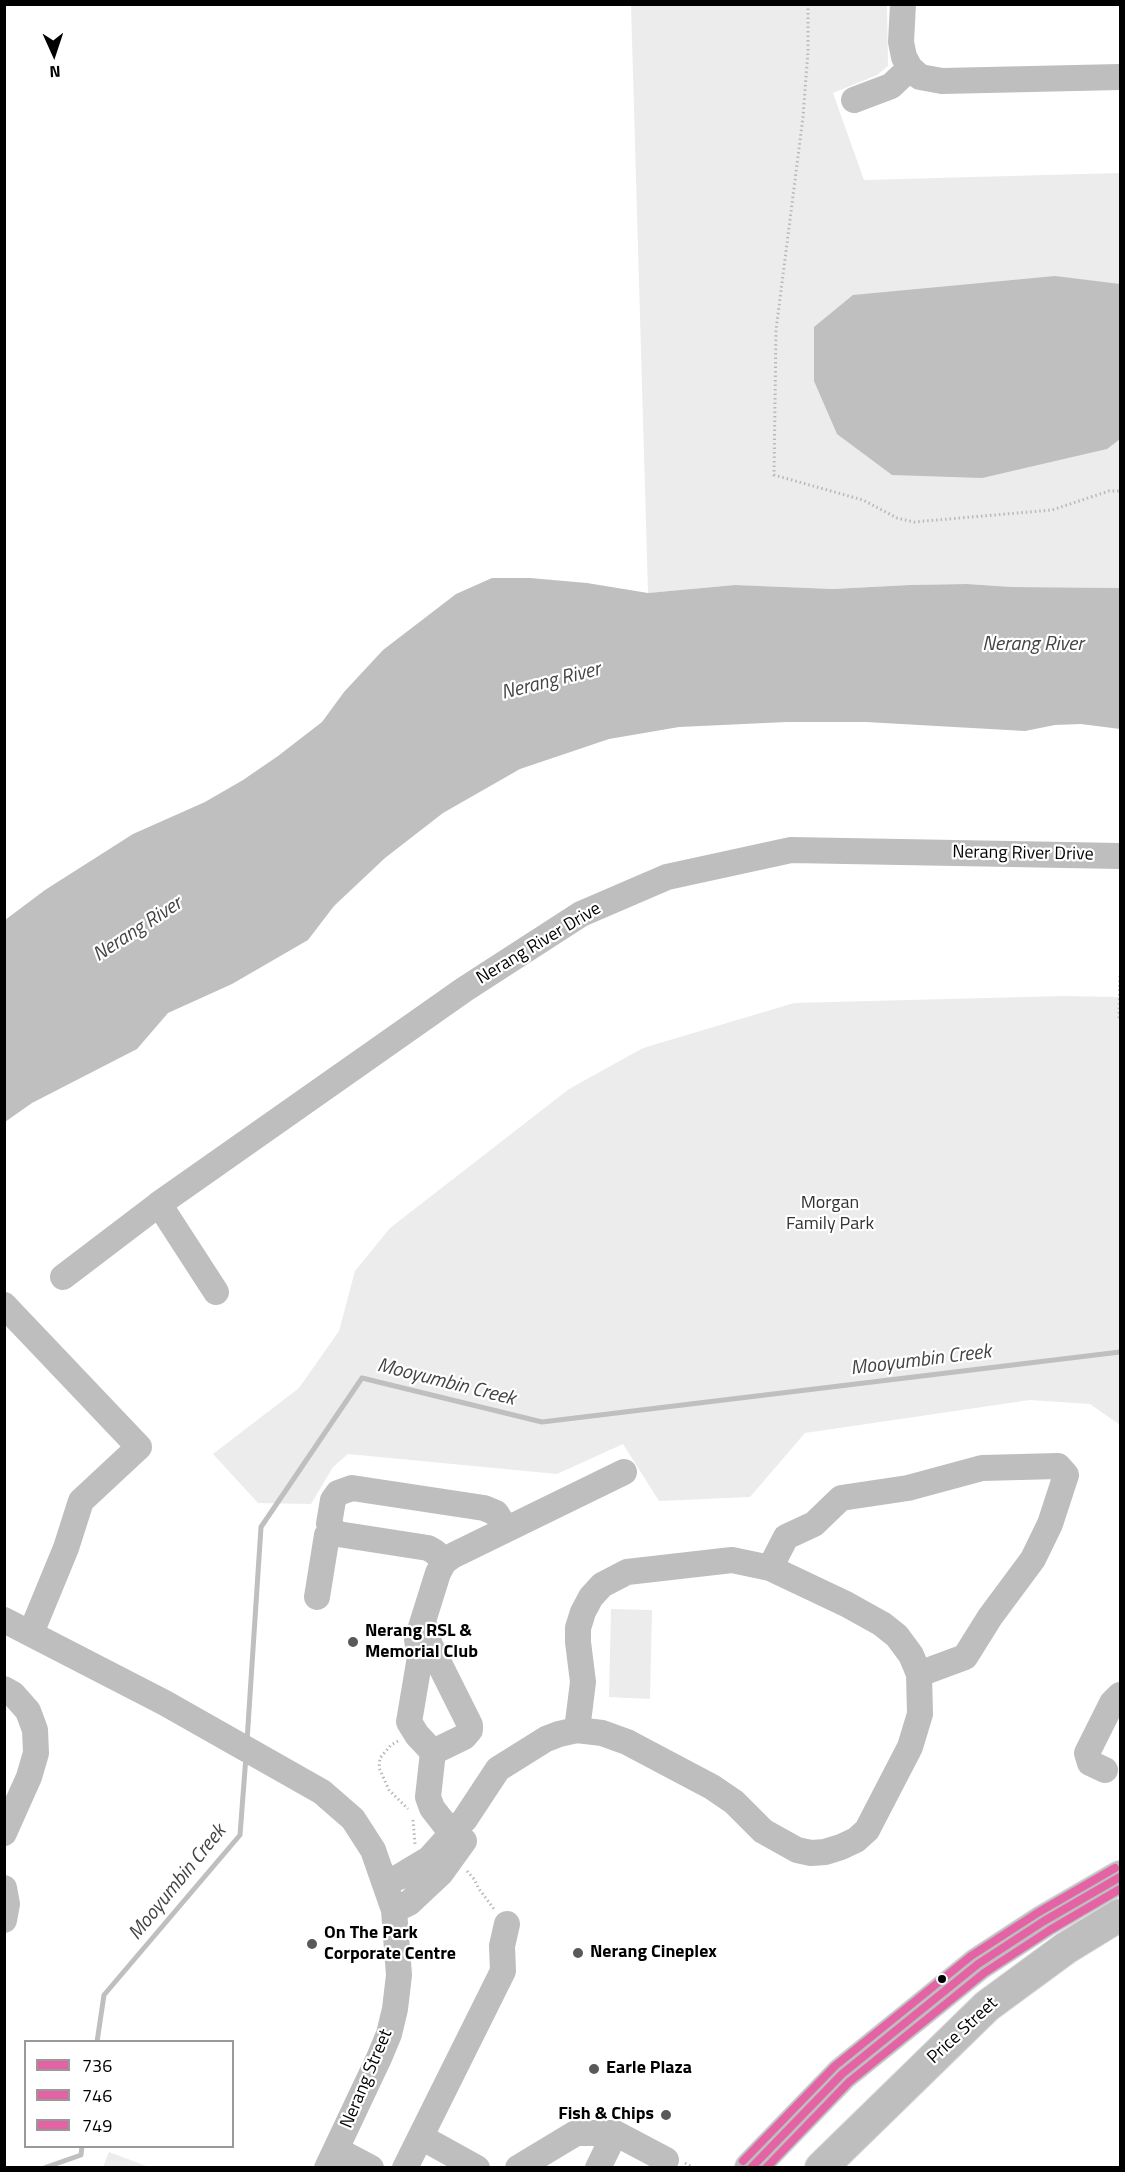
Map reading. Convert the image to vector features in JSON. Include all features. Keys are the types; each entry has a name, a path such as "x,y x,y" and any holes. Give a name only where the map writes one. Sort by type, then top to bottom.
{"main road":[{"path":"751,2168 842,2074 978,1964 1044,1921 1120,1877"},
{"name":"Price Street","path":"821,2168 987,2006 1066,1948 1120,1915"}],"street":[{"path":"903,4 901,42 904,57 910,68 920,77 942,81 1120,77"},
{"path":"854,100 891,86 910,68"},
{"name":"Nerang River Drive","path":"63,1277 159,1204 465,989 582,914 668,877 791,850 1120,856"},
{"path":"159,1204 216,1292"},
{"path":"9,1321 139,1447 81,1501 66,1548 31,1634"},
{"path":"770,1568 786,1536 814,1524 841,1498 908,1488 982,1468 1058,1466 1066,1475 1050,1524 1033,1559 990,1617 965,1656 919,1674"},
{"path":"459,1837 432,1808 428,1797 433,1752 409,1722 420,1657 417,1640 438,1573 444,1562 452,1556 624,1472"},
{"path":"444,1562 428,1548 338,1534 329,1524 333,1500 338,1494 352,1488 490,1510 496,1513 506,1529"},
{"path":"317,1597 327,1535 332,1529"},
{"path":"394,1911 409,1903 441,1872 459,1837 465,1819 498,1769 552,1737 577,1730 602,1733 627,1742 712,1787 734,1802 763,1831 796,1850 811,1853 825,1852 856,1840 867,1830 875,1817 910,1747 920,1714 919,1674 911,1655 897,1636 882,1624 770,1568 732,1560 627,1572 602,1585 583,1612 578,1628 578,1642 584,1682 577,1730"},
{"name":"Nerang Street","path":"4,1620 165,1703 315,1787 353,1818 373,1850 394,1911 399,1975 395,2009 389,2034 379,2058 332,2159"},
{"path":"423,1621 430,1645 468,1720 470,1730 464,1737 433,1752"},
{"path":"416,1678 425,1673 444,1672"},
{"path":"4,1689 13,1694 28,1711 35,1730 36,1754 29,1777 4,1833"},
{"path":"1105,1770 1090,1763 1088,1753 1112,1702 1120,1695"},
{"path":"385,1882 399,1877 429,1859 459,1837"},
{"path":"4,1888 7,1904 4,1920"},
{"path":"405,2168 504,1971 502,1946 507,1924"},
{"path":"518,2168 576,2133 615,2133 666,2160"},
{"path":"598,2168 615,2133"},
{"path":"421,2137 477,2168"},
{"path":"332,2159 371,2168"}],"path":[{"path":"808,4 808,51 802,117 776,330 774,475 863,500 897,518 914,522 1052,510 1109,491 1120,491"},
{"path":"1119,1018 1120,974"},
{"path":"415,1732 391,1745 380,1758 379,1768 389,1790 411,1813 413,1839 418,1848"},
{"path":"460,1867 474,1879 487,1901 507,1924"}],"green space":[{"path":"631,5 887,5 888,66 877,75 833,93 864,180 1120,173 1120,588 1012,587 967,584 833,589 735,585 648,593"},
{"name":"Morgan Family Park","path":"1063,996 1120,997 1120,1425 1090,1404 1030,1400 805,1433 750,1497 659,1501 623,1444 557,1474 348,1454 333,1467 311,1504 258,1503 213,1454 299,1388 339,1331 355,1271 390,1228 569,1089 643,1048 794,1003"},
{"path":"611,1609 652,1610 650,1699 609,1697"},
{"path":"109,2152 149,2167 103,2167"}],"water":[{"path":"1055,276 1120,284 1120,439 1107,449 982,478 892,475 837,434 814,381 814,327 853,295"},
{"name":"Nerang River","path":"492,578 530,578 587,583 648,593 735,585 833,589 967,584 1012,587 1120,588 1120,729 1081,724 1055,725 1025,731 866,722 787,722 679,727 609,739 520,769 443,813 385,858 334,906 308,940 232,984 168,1013 137,1049 32,1103 5,1122 5,920 45,890 133,834 205,802 278,756 322,722 344,692 383,650 456,594"}],"waterway":[{"name":"Mooyumbin Creek","path":"247,1741 261,1527 362,1378 542,1422 1120,1352"},
{"name":"Mooyumbin Creek","path":"97,2040 104,1995 240,1835 246,1756"},
{"name":"Mooyumbin Creek","path":"44,2168 81,2155 82,2148"}],"transit line":[{"name":"749","path":"743,2161 835,2066 971,1956 1039,1912 1115,1868"},
{"name":"736","path":"751,2168 842,2074 978,1964 1044,1921 1120,1877"},
{"name":"746","path":"766,2168 849,2082 984,1973 1050,1930 1120,1889"}],"place":[{"name":"Nerang RSL & Memorial Club","path":"353,1642"},
{"name":"On The Park Corporate Centre","path":"312,1944"},
{"name":"Nerang Cineplex","path":"578,1953"},
{"name":"Earle Plaza","path":"594,2069"},
{"name":"Fish & Chips","path":"666,2115"}]}
